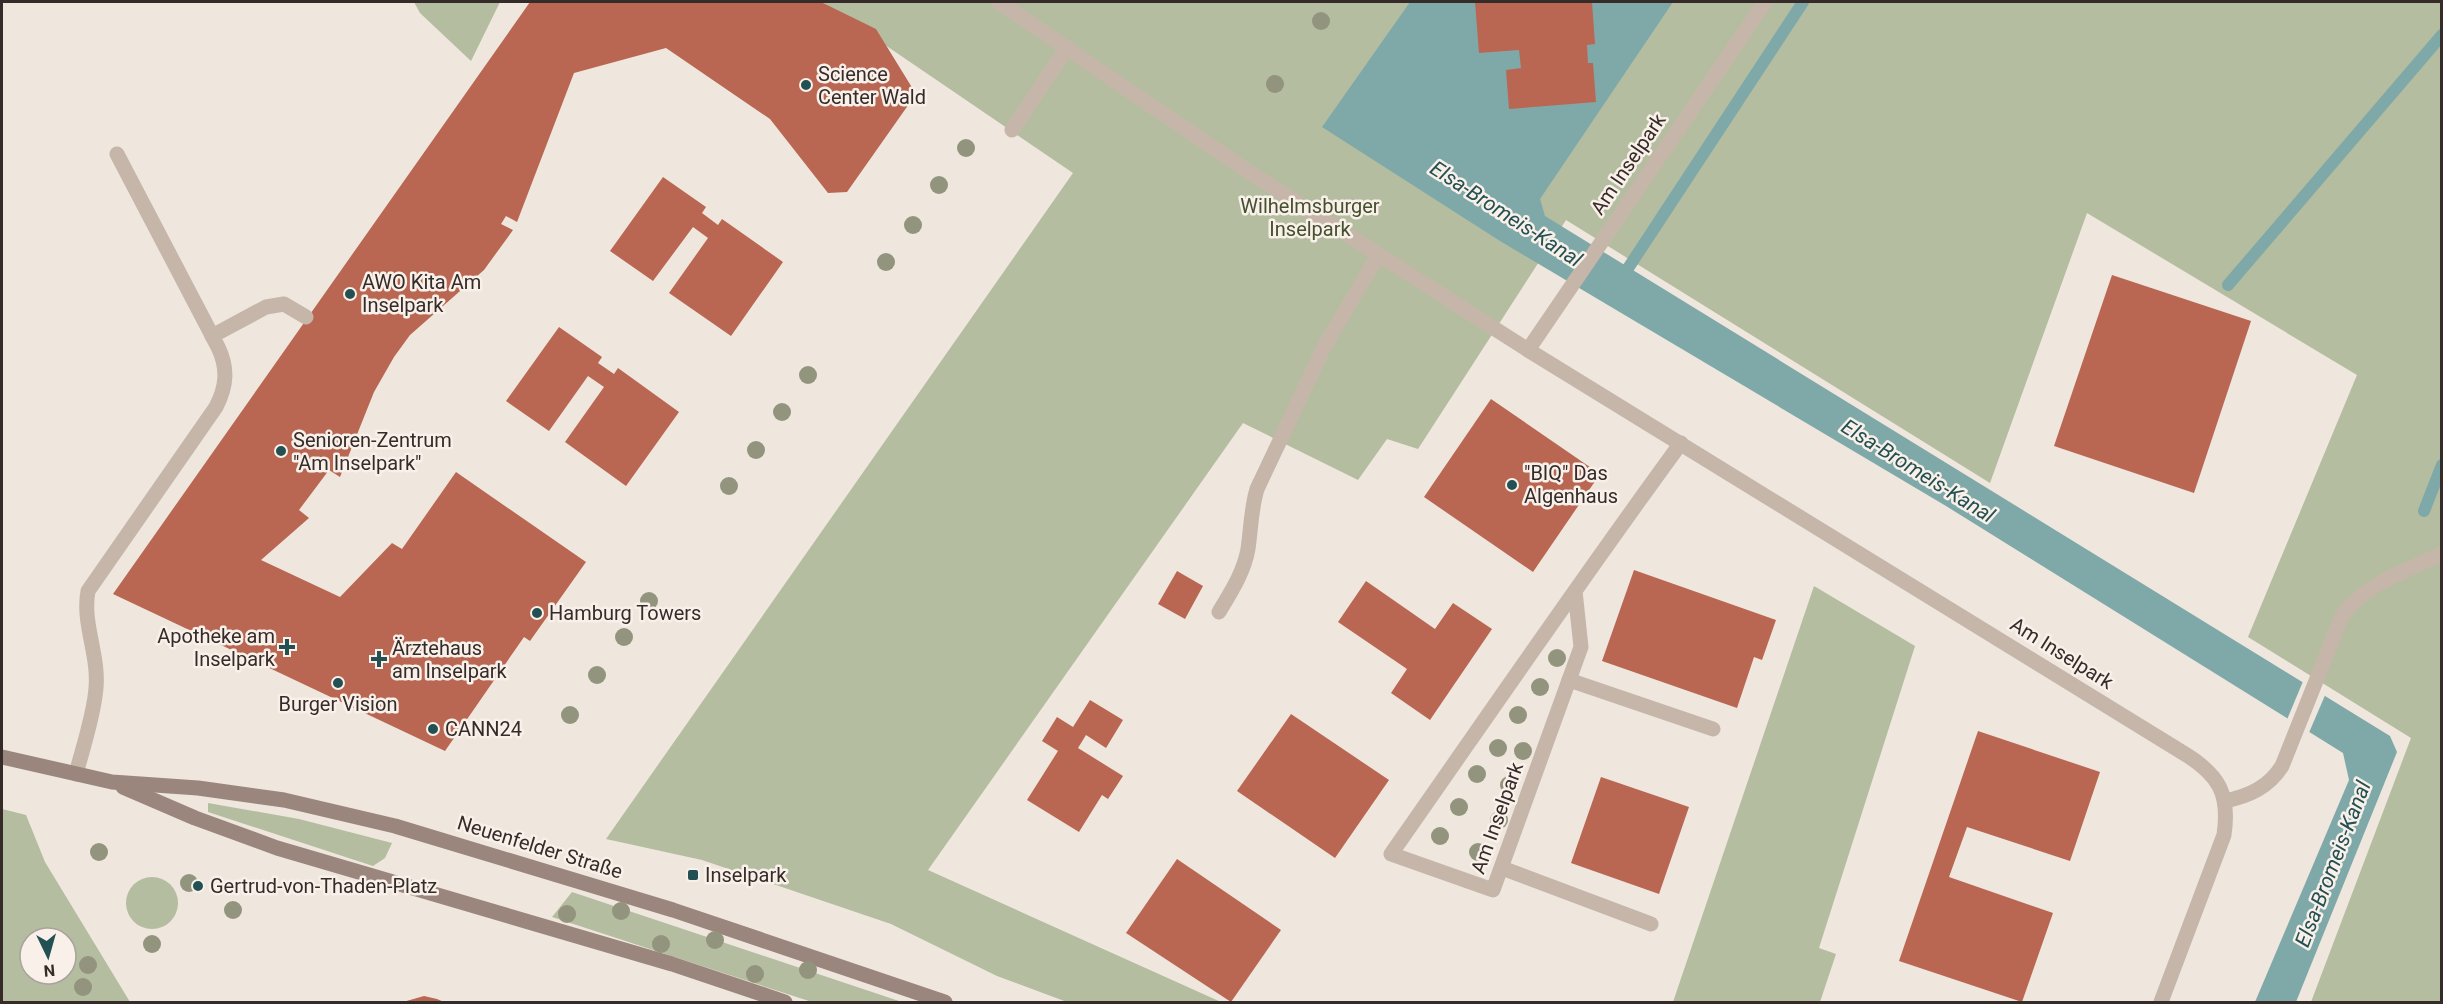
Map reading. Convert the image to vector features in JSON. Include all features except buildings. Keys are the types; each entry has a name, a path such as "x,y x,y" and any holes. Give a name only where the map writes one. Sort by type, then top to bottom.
{"main road":[{"name":"Neuenfelder Straße","path":"2,757 112,782 198,788 284,800 394,826 673,910 945,1002"},
{"name":"Neuenfelder Straße","path":"112,782 195,818 277,848 672,964 785,1002"}],"street":[{"name":"Am Inselpark","path":"999,2 1246,170 1378,256 2199,763 2218,783 2225,801 2224,835 2160,1002"},
{"name":"Am Inselpark","path":"1528,350 1765,2"},
{"path":"1012,130 1066,49"},
{"path":"76,774 96,688 95,655 86,614 88,591 221,398 226,381 225,365 213,336 117,154"},
{"path":"1219,612 1240,576 1248,549 1251,509 1257,489 1325,345 1378,256"},
{"path":"213,336 252,314 277,305 290,306 306,317"},
{"name":"Am Inselpark","path":"1575,591 1581,647 1493,890 1391,854 1575,591 1681,443"},
{"path":"2225,801 2258,789 2275,778 2282,766 2342,616 2359,596 2442,554"},
{"path":"1569,681 1713,729"},
{"path":"1502,868 1651,924"}],"green space":[{"path":"414,2 500,2 471,61 420,13"},
{"name":"Wilhelmsburger Inselpark","path":"822,2 2441,2 2441,1002 2311,1002 2411,738 2248,637 2357,375 2087,213 1990,483 1566,220 1418,449 1387,439 1358,480 1243,423 928,870 1221,1002 1067,1002 997,976 891,924 702,860 606,839 1073,173"},
{"path":"1814,586 1915,646 1819,948 1836,954 1820,1002 1673,1002"},
{"path":"208,803 299,819 392,843 385,858 373,866 208,812"},
{"path":"2,809 26,815 45,862 130,1002 2,1002"},
{"path":"152,877 166,881 174,889 178,903 174,917 166,925 152,929 138,925 130,917 126,903 130,889 138,881"},
{"path":"572,892 902,1002 812,1002 552,917"}],"water":[{"name":"Elsa-Bromeis-Kanal","path":"1410,2 1673,2 1540,199 1545,216 2390,736 2397,752 2296,1002 2255,1002 2349,780 2343,753 1946,506 1500,241 1322,127"}],"pier":[{"path":"2304,679 2326,693 2308,735 2286,722"}],"waterway":[{"path":"1621,279 1803,2"},
{"path":"2228,285 2442,35"},
{"path":"2424,511 2442,465"}],"place":[{"name":"Science Center Wald","path":"806,85"},
{"name":"AWO Kita Am Inselpark","path":"350,294"},
{"name":"Senioren-Zentrum \"Am Inselpark\"","path":"281,451"},
{"name":"\"BIQ\" Das Algenhaus","path":"1512,485"},
{"name":"Hamburg Towers","path":"537,613"},
{"name":"Apotheke am Inselpark","path":"287,647"},
{"name":"Ärztehaus am Inselpark","path":"379,659"},
{"name":"Burger Vision","path":"338,683"},
{"name":"CANN24","path":"433,729"},
{"name":"Inselpark","path":"693,875"},
{"name":"Gertrud-von-Thaden-Platz","path":"198,886"}]}
